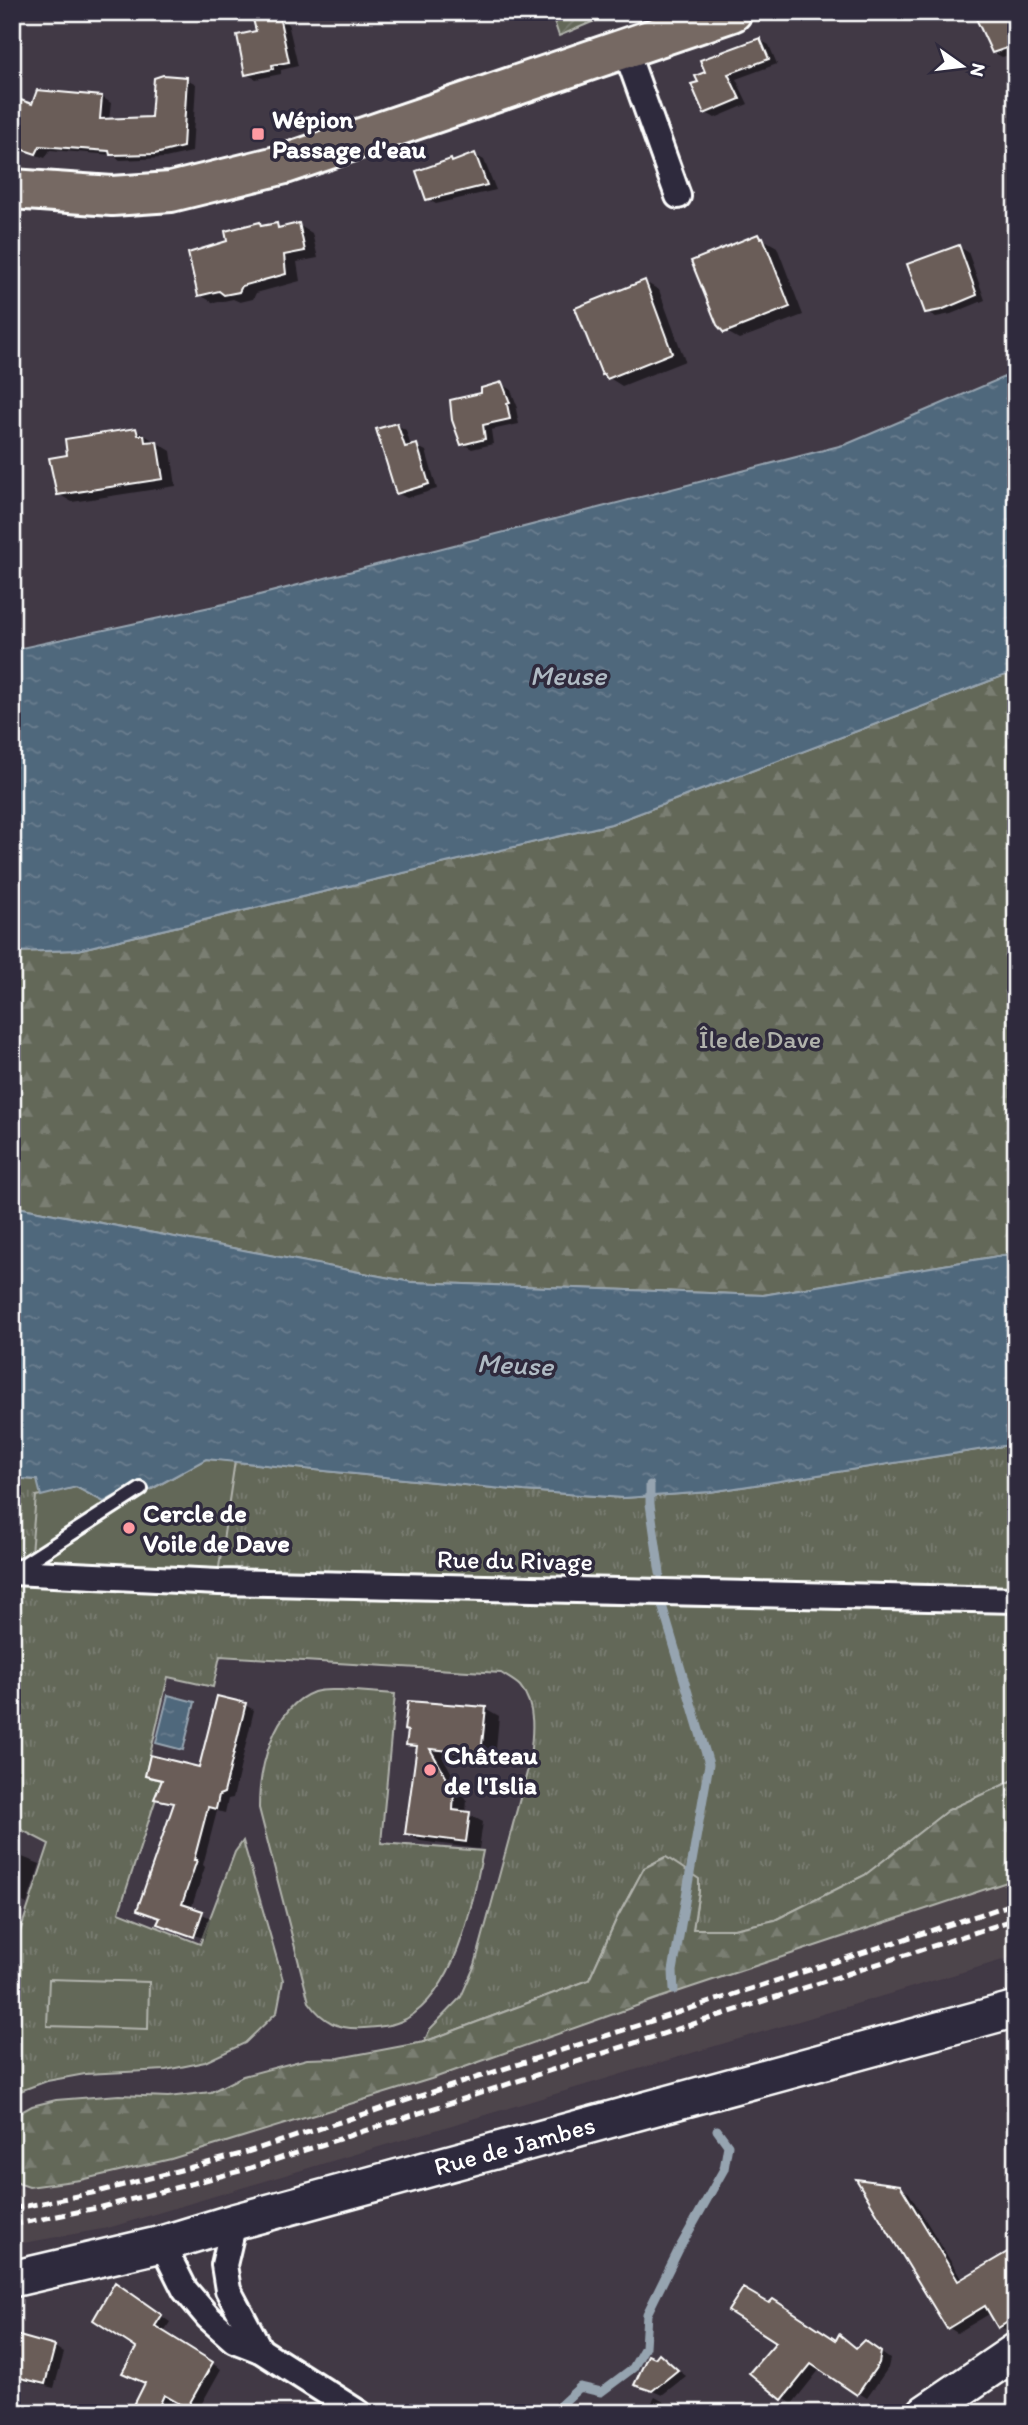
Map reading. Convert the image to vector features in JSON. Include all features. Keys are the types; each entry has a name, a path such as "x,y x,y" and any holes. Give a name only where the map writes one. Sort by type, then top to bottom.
{"main road":[{"path":"12,189 112,195 171,192 285,164 732,12"},
{"name":"Rue de Jambes","path":"12,2279 162,2244 234,2222 1016,2009"},
{"path":"925,2413 1016,2351"}],"street":[{"path":"625,48 678,196"},
{"name":"Rue du Rivage","path":"12,1572 219,1582 1016,1600"},
{"path":"234,2222 224,2265 228,2290 260,2350"},
{"path":"162,2244 185,2290 208,2317 234,2340 260,2350 359,2413"}],"lane":[{"path":"12,1572 141,1489"}],"shaded area":[{"path":"1016,1879 1016,1956 108,2228 12,2245 12,2190 80,2180 171,2159 431,2079 656,1999"}],"green space":[{"path":"551,12 616,12 559,36"},
{"name":"Île de Dave","path":"1016,671 1016,1253 763,1295 411,1282 12,1206 12,952 77,950 611,824"},
{"path":"1016,1444 1016,1587 218,1574 12,1556 12,1478 37,1480 206,1459 524,1491 624,1498 710,1492"},
{"name":"Cercle de Voile de Dave","path":"206,1459 235,1461 218,1574 41,1565 31,1553 36,1496 76,1487 105,1502 138,1483 145,1493"},
{"path":"12,1581 612,1605 1016,1611 1016,1779 948,1810 865,1875 775,1920 734,1929 693,1929 699,1891 665,1857 644,1868 616,1920 589,1980 424,2042 430,2029 461,1997 475,1965 529,1765 532,1714 526,1694 518,1684 501,1673 220,1656 213,1687 168,1677 145,1776 162,1780 119,1912 200,1944 235,1852 243,1841 283,1980 277,2012 245,2043 205,2062 166,2070 85,2074 47,2081 12,2094 12,1956 49,1844 12,1825"},
{"path":"341,1690 395,1694 381,1843 483,1851 468,1920 460,1944 438,1987 424,2005 406,2019 375,2027 339,2026 326,2020 309,2002 259,1808 262,1775 271,1741 288,1711 314,1692"},
{"path":"1016,1779 1016,1879 656,1999 431,2079 171,2159 80,2180 29,2187 12,2181 12,2117 32,2106 56,2100 119,2095 168,2097 211,2092 243,2076 307,2059 339,2058 424,2042 589,1980 616,1920 644,1868 666,1857 699,1879 693,1929 734,1929 775,1920 865,1875 948,1810"},
{"path":"49,1979 149,1982 148,2029 47,2026"}],"water":[{"name":"Meuse","path":"1016,372 1016,671 611,824 77,950 12,952 12,650 224,604 847,444"},
{"name":"Meuse","path":"12,1206 411,1282 763,1295 1016,1253 1016,1444 710,1492 624,1498 524,1491 206,1459 144,1493 137,1484 104,1502 76,1487 41,1496 37,1480 12,1478"},
{"path":"168,1695 195,1702 183,1750 156,1743"}],"building":[{"path":"973,12 1016,12 1016,45 992,53"},
{"path":"279,16 289,62 272,65 273,69 245,75 237,35 256,31 253,19"},
{"path":"760,38 769,59 728,74 740,99 704,114 691,84 698,82 695,76 705,72 700,60"},
{"path":"163,75 187,77 183,147 155,154 110,155 109,151 40,146 36,154 12,146 12,126 21,100 32,104 37,90 102,96 100,119 151,117 154,78"},
{"path":"475,153 487,185 426,200 416,171"},
{"path":"260,222 261,226 277,223 278,228 299,223 305,251 284,255 286,274 242,286 239,292 224,295 219,291 198,296 188,253 227,241 225,231"},
{"path":"758,234 760,238 763,237 790,307 724,333 717,325 691,261"},
{"path":"959,245 977,295 941,310 925,313 907,264"},
{"path":"645,280 672,353 607,379 602,375 575,308"},
{"path":"502,382 510,403 507,404 510,419 483,425 485,439 461,445 452,420 450,400 481,393 481,388"},
{"path":"397,423 405,447 417,444 429,484 396,494 376,429"},
{"path":"136,428 138,435 144,435 145,442 157,441 163,479 57,495 49,458 67,455 65,439"},
{"path":"217,1696 246,1703 224,1793 219,1795 216,1809 208,1807 194,1860 197,1860 182,1904 203,1911 194,1937 157,1924 160,1918 137,1910 174,1803 154,1799 162,1780 145,1776 150,1755 199,1767"},
{"name":"Château de l'Islia","path":"408,1701 486,1707 481,1754 430,1749 454,1791 453,1810 470,1812 466,1842 405,1834 417,1746 406,1745 408,1731 404,1730"},
{"path":"856,2179 900,2185 958,2281 1016,2247 1016,2317 998,2328 985,2306 947,2329"},
{"path":"115,2282 162,2315 155,2326 213,2362 187,2408 164,2395 156,2413 130,2413 145,2383 122,2373 136,2348 93,2320"},
{"path":"743,2288 769,2303 773,2299 836,2340 839,2334 856,2348 864,2340 881,2352 879,2363 857,2395 811,2364 782,2400 749,2373 776,2342 728,2311"},
{"path":"12,2334 55,2346 45,2384 12,2376"},
{"path":"659,2353 678,2370 652,2391 634,2385 648,2355 655,2358"}],"waterway":[{"path":"650,1485 650,1504 660,1573"},
{"path":"662,1605 709,1764 673,1971 674,1990"},
{"path":"552,2413 580,2387 601,2392 633,2368 645,2347 647,2314 679,2249 724,2169 728,2145 717,2130"}],"railway":[{"path":"12,2209 97,2192 241,2154 1016,1903"},
{"path":"12,2225 102,2207 244,2170 1016,1919"}],"place":[{"name":"Wépion Passage d'eau","path":"258,134"},
{"name":"Cercle de Voile de Dave","path":"129,1528"},
{"name":"Château de l'Islia","path":"430,1770"}]}
